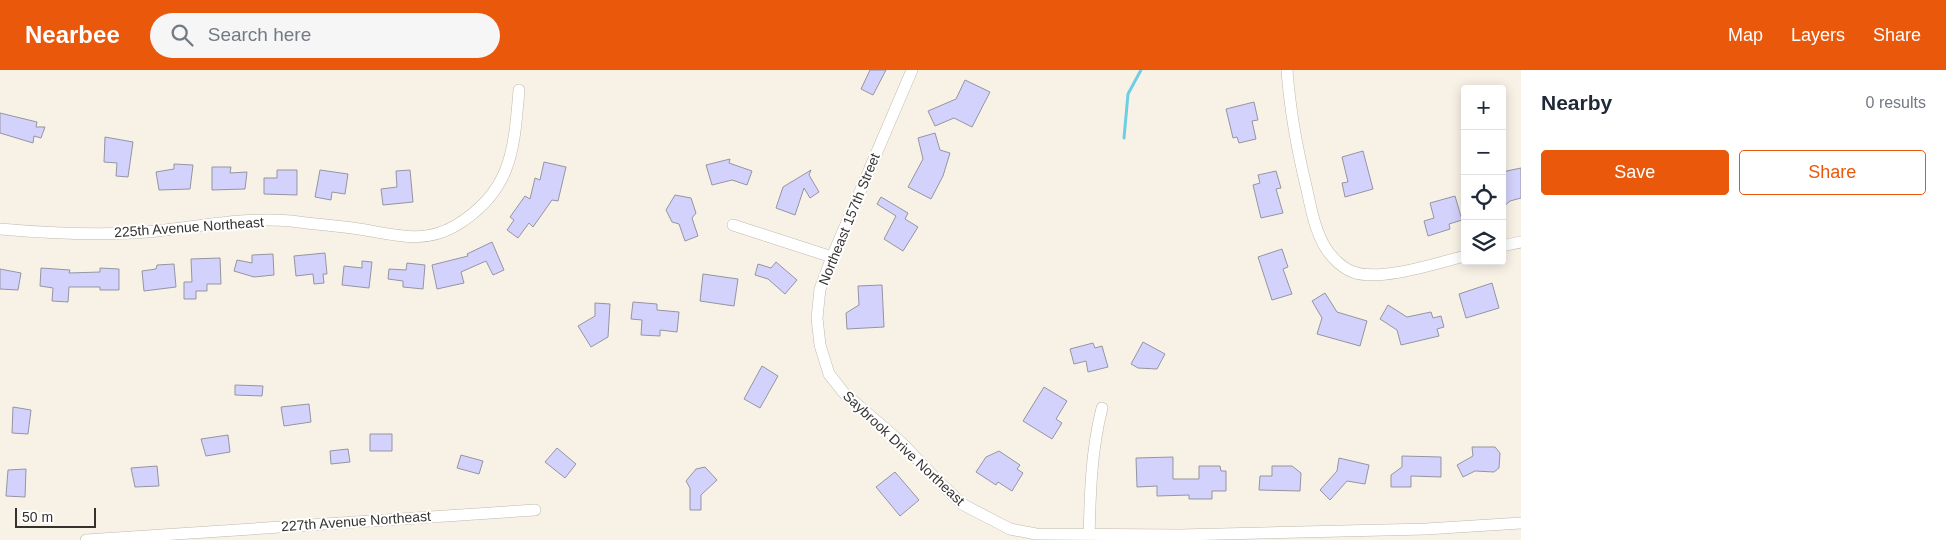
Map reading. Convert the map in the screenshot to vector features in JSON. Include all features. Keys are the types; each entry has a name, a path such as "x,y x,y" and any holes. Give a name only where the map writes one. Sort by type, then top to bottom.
{"street":[{"name":"Northeast 157th Street","path":"829,374 820,345 817,318 820,289 912,70"},
{"path":"1287,70 1290,108 1297,147 1317,230 1325,248 1338,263 1353,272 1372,275 1392,274 1461,257"},
{"name":"225th Avenue Northeast","path":"0,229 47,233 134,233 225,221 289,221 358,229 410,238 432,235 453,227 478,210 497,190 512,155 519,90"},
{"path":"733,224 832,257"},
{"path":"1506,245 1521,242"},
{"name":"Saybrook Drive Northeast","path":"829,374 844,393 904,445 962,504 1010,529 1036,534 1089,538 1393,530 1521,523"},
{"path":"1089,538 1090,480 1102,408"},
{"name":"227th Avenue Northeast","path":"86,540 535,510"}],"building":[{"path":"870,70 886,70 873,95 861,89"},
{"path":"965,80 990,92 972,127 954,118 935,126 928,111 956,99"},
{"path":"1254,102 1258,120 1252,121 1256,139 1239,143 1237,137 1233,138 1226,109"},
{"path":"0,113 37,122 36,127 45,127 41,138 34,136 33,143 0,133"},
{"path":"935,133 940,150 950,153 943,176 931,199 908,187 923,159 918,138"},
{"path":"105,137 133,142 128,177 116,176 117,163 104,162"},
{"path":"1363,151 1373,189 1345,197 1342,183 1348,182 1342,157"},
{"path":"730,159 729,163 752,171 747,185 732,180 712,185 706,165"},
{"path":"544,162 566,167 558,201 552,200 533,227 529,223 518,238 507,230 514,220 510,217 525,196 530,199 535,178 540,180"},
{"path":"174,164 193,165 190,189 159,190 156,172 174,169"},
{"path":"212,167 231,167 230,173 247,172 245,189 212,190"},
{"path":"1521,168 1521,198 1510,201 1506,204 1506,175 1506,171"},
{"path":"277,170 297,170 297,195 264,194 264,178 277,178"},
{"path":"320,170 348,174 345,194 332,192 331,200 315,197"},
{"path":"410,170 413,202 383,205 381,189 397,187 396,171"},
{"path":"811,170 809,175 819,192 810,198 804,188 795,215 776,208 783,187"},
{"path":"1276,171 1281,188 1276,189 1283,213 1261,218 1253,185 1260,183 1258,175"},
{"path":"675,195 691,198 696,213 692,218 698,236 685,241 679,224 672,222 666,210"},
{"path":"1455,196 1461,220 1449,224 1450,229 1428,236 1424,221 1434,218 1430,203"},
{"path":"881,197 908,213 905,219 918,227 903,251 884,239 896,216 877,204"},
{"path":"492,242 504,270 493,275 486,261 461,272 464,283 437,289 432,265 468,256 467,254"},
{"path":"1282,249 1288,267 1283,269 1292,294 1272,300 1258,257"},
{"path":"325,253 327,274 323,274 324,283 314,284 313,274 296,276 294,256"},
{"path":"273,254 274,275 254,277 234,271 237,260 252,263 252,255"},
{"path":"220,258 221,284 207,284 207,291 196,291 196,299 184,299 184,282 192,282 191,259"},
{"path":"362,261 372,262 369,288 342,285 344,266 362,268"},
{"path":"776,262 797,280 785,294 768,279 755,275 758,264 771,268"},
{"path":"407,263 425,265 423,289 403,287 403,281 388,279 389,269 406,270"},
{"path":"174,264 176,287 144,291 142,271 156,269 157,265"},
{"path":"41,268 70,270 69,273 100,272 100,268 119,269 119,290 100,290 100,287 69,287 68,302 52,301 53,288 40,286"},
{"path":"0,269 21,273 18,290 0,289"},
{"path":"703,274 738,279 734,306 700,301"},
{"path":"1492,283 1499,308 1466,318 1459,294"},
{"path":"882,285 884,327 847,329 846,313 859,305 858,286"},
{"path":"1325,293 1337,312 1367,321 1360,346 1317,334 1322,318 1312,301"},
{"path":"633,302 657,304 657,310 679,312 677,332 660,330 660,336 641,335 642,320 631,319"},
{"path":"595,303 610,304 608,337 591,347 578,326 595,316"},
{"path":"1388,305 1407,317 1431,312 1433,318 1441,316 1444,327 1437,329 1439,336 1401,345 1397,330 1380,319"},
{"path":"1143,342 1165,354 1157,369 1138,368 1131,364"},
{"path":"1093,343 1095,348 1102,346 1108,367 1088,372 1086,361 1074,364 1070,349"},
{"path":"762,366 778,376 760,408 744,399"},
{"path":"235,385 263,386 262,396 235,395"},
{"path":"1044,387 1067,401 1056,419 1062,423 1052,439 1023,421"},
{"path":"309,404 311,422 284,426 281,407"},
{"path":"13,407 31,410 28,434 12,433"},
{"path":"370,434 392,434 392,451 370,451"},
{"path":"228,435 230,452 206,456 201,439"},
{"path":"1472,447 1495,447 1500,453 1499,468 1494,472 1475,471 1463,477 1457,465 1473,456"},
{"path":"557,448 576,464 565,478 545,462"},
{"path":"348,449 350,462 331,464 330,451"},
{"path":"999,451 1020,465 1017,469 1023,473 1012,491 998,482 996,485 976,472 986,457"},
{"path":"461,455 483,461 479,474 457,468"},
{"path":"1402,456 1441,457 1441,477 1411,476 1411,487 1391,487 1391,475 1402,467"},
{"path":"1173,457 1173,479 1199,479 1199,466 1220,466 1221,471 1226,471 1226,491 1212,491 1212,499 1189,499 1189,495 1157,496 1157,486 1137,487 1136,458"},
{"path":"1339,458 1369,465 1365,484 1347,481 1330,500 1320,490 1337,471"},
{"path":"157,466 159,486 135,487 131,468"},
{"path":"1272,466 1292,466 1301,473 1300,491 1259,490 1260,476 1272,476"},
{"path":"705,467 717,480 701,495 701,510 690,510 690,488 686,481 696,469"},
{"path":"26,469 25,497 6,496 8,470"},
{"path":"895,472 919,500 900,516 876,487"}],"waterway":[{"path":"1124,138 1128,94 1141,70"}]}
